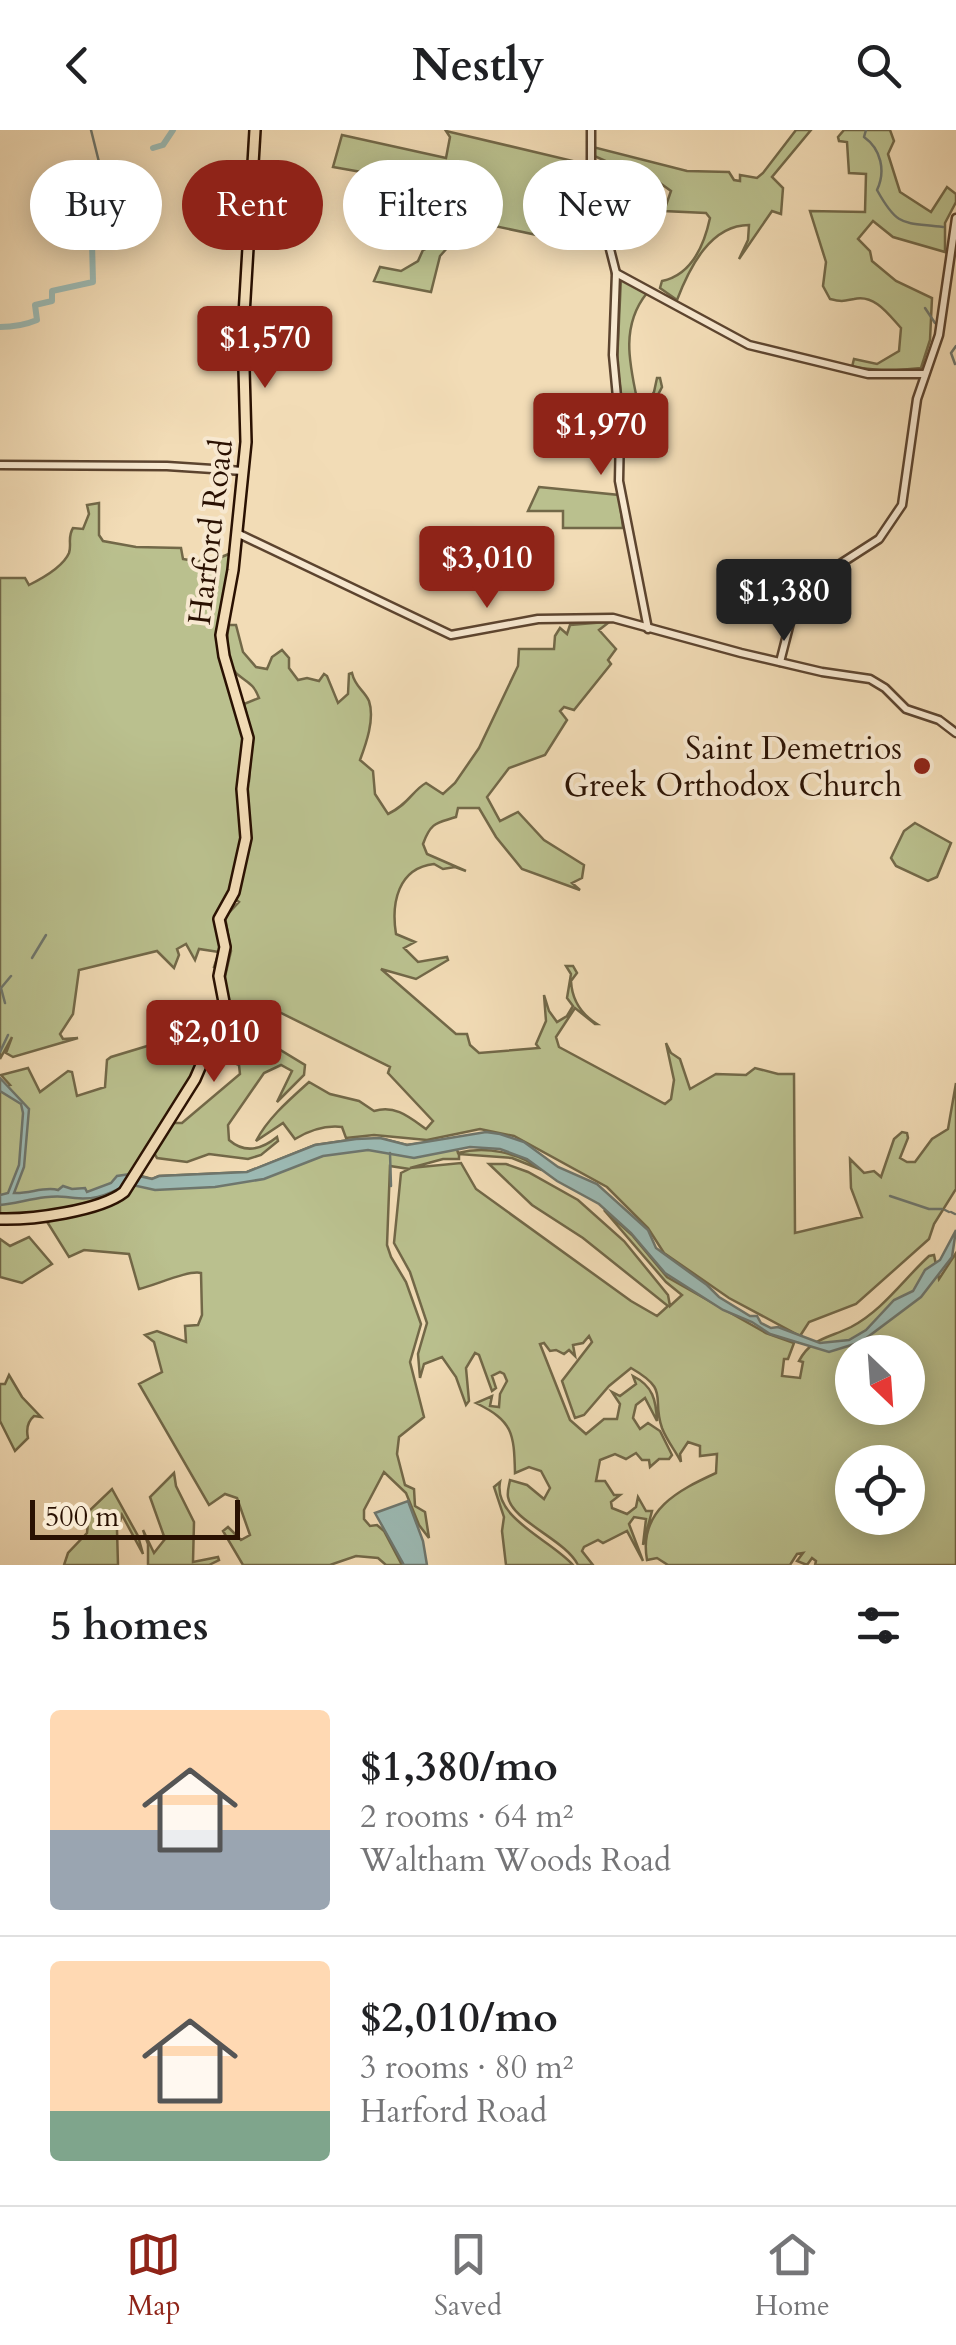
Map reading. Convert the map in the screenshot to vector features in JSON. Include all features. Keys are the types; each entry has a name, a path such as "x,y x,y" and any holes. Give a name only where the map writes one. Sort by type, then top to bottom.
{"main road":[{"name":"Harford Road","path":"0,1219 29,1219 117,1198 128,1187 198,1073 224,1011 219,976 225,947 219,919 236,889 246,838 242,789 248,738 222,642 244,471 247,406 243,336 255,130"}],"street":[{"path":"591,130 592,174 616,272 613,355 620,428 619,476 648,630"},
{"path":"780,662 791,619 807,590 823,574 874,542 898,512 907,482 917,399 939,335 956,218"},
{"path":"616,272 750,345 868,374 925,374"},
{"path":"0,465 167,466 244,471"},
{"path":"238,533 451,635 555,618 608,618 780,662 874,680 906,709 938,720 956,733"}],"green space":[{"path":"796,130 811,130 772,177 783,188 781,214 772,211 739,259 748,240 749,225 724,232 713,240 695,261 677,300 660,288 662,281 681,273 695,258 710,218 706,213 667,211 671,191 667,188 667,166 687,171 729,172 734,180 740,181 740,175 757,178"},
{"path":"844,130 890,130 894,141 888,154 900,192 931,212 947,187 956,194 945,223 945,252 893,237 873,221 858,239 870,251 872,261 896,281 932,298 930,340 921,368 888,371 852,367 854,359 877,364 899,351 901,328 875,303 862,298 830,299 823,286 826,262 810,211 865,212 866,174 849,173 847,142 839,141 838,137"},
{"path":"446,131 569,160 523,160 523,232 503,228 503,160 343,160 343,169 333,167 342,135 446,158 450,137"},
{"path":"593,147 644,160 603,160 592,155"},
{"path":"423,250 445,250 440,256 431,292 374,281 380,267 401,271 418,261"},
{"path":"621,278 647,293 630,331 637,399 646,405 657,378 662,387 642,425 624,416 617,364"},
{"path":"539,487 619,495 623,528 563,528 563,511 528,511"},
{"path":"99,503 99,535 103,541 136,547 181,548 183,559 196,561 231,553 220,628 246,740 245,838 234,889 223,905 222,953 216,968 219,952 199,949 195,960 186,944 177,949 174,968 157,951 79,970 73,1014 60,1034 63,1039 78,1038 13,1057 6,1053 12,1037 0,1059 0,578 25,578 29,585 52,572 69,553 73,528 83,529 89,514 87,505"},
{"path":"606,622 599,630 616,649 608,660 611,664 574,710 564,707 560,711 567,720 545,755 509,768 487,797 500,821 518,812 544,840 584,865 582,878 572,883 580,890 522,869 479,808 458,808 456,817 432,827 423,844 427,854 466,871 434,864 412,872 400,889 395,911 396,934 415,942 404,948 418,962 447,957 448,960 416,979 381,969 456,1034 467,1034 470,1045 479,1053 539,1048 536,1044 546,1021 544,995 557,1022 567,1016 573,1006 567,998 571,974 566,966 573,966 577,973 571,981 575,1000 597,1024 575,1008 556,1037 559,1047 665,1104 671,1099 674,1080 666,1043 680,1059 690,1089 716,1074 746,1075 755,1068 794,1074 795,1233 862,1217 851,1188 850,1159 864,1173 874,1171 881,1177 894,1139 902,1132 908,1138 900,1158 915,1162 932,1139 948,1129 956,1083 956,1189 929,1239 856,1304 809,1322 800,1336 729,1298 664,1253 648,1228 607,1187 514,1136 480,1129 427,1140 374,1135 346,1138 342,1127 336,1127 318,1129 295,1139 283,1123 256,1141 273,1117 309,1082 330,1094 359,1101 374,1111 388,1109 401,1113 426,1129 433,1121 388,1073 390,1067 263,1004 250,1017 234,1005 228,1006 224,981 231,951 225,917 239,902 235,899 248,849 245,781 249,781 252,737 244,704 259,698 253,687 233,670 227,644 229,625 236,625 243,652 256,667 267,669 272,657 282,650 298,680 319,681 324,674 327,676 338,703 348,694 352,673 371,708 360,760 373,771 375,794 388,814 426,783 443,794 455,783 479,748 518,666 519,649 554,649 560,628 567,634 570,625"},
{"path":"915,823 951,843 937,877 928,881 896,866 891,858 904,831"},
{"path":"236,1023 305,1065 304,1075 277,1102 292,1071 281,1065 264,1073 228,1125 229,1140 247,1149 277,1137 278,1141 261,1155 248,1159 209,1154 187,1162 157,1158 154,1153 172,1123 182,1123 240,1074 239,1065 212,1053 224,1026"},
{"path":"213,1029 198,1071 134,1174 152,1179 247,1172 315,1145 356,1139 384,1139 407,1145 454,1139 458,1153 479,1150 512,1155 542,1170 512,1158 459,1154 459,1159 410,1168 461,1163 476,1189 657,1316 668,1306 583,1238 532,1205 489,1164 506,1164 528,1172 578,1200 624,1241 668,1295 670,1306 682,1295 604,1210 632,1235 667,1277 766,1333 794,1343 788,1359 784,1359 782,1376 800,1378 803,1362 799,1361 809,1348 873,1312 929,1256 934,1255 939,1279 956,1253 956,1565 815,1565 812,1558 807,1565 797,1561 803,1553 797,1554 790,1565 668,1565 657,1558 647,1560 646,1543 655,1515 676,1495 716,1473 717,1454 700,1456 700,1446 688,1442 680,1454 681,1462 662,1428 655,1389 631,1368 584,1415 575,1418 562,1381 592,1342 589,1336 583,1343 573,1345 575,1356 569,1350 564,1354 540,1344 570,1420 586,1434 604,1419 617,1419 620,1404 612,1392 620,1396 636,1384 633,1376 652,1394 657,1421 645,1398 636,1405 633,1418 640,1429 648,1423 660,1431 672,1455 650,1467 649,1460 642,1460 636,1453 626,1459 615,1454 600,1460 596,1481 605,1481 614,1495 620,1495 611,1502 612,1508 627,1514 636,1507 638,1497 646,1511 652,1511 643,1545 646,1519 634,1517 629,1524 643,1561 627,1531 584,1547 582,1551 593,1565 578,1565 563,1547 519,1514 508,1497 510,1480 527,1485 544,1499 550,1488 541,1471 529,1467 515,1473 509,1430 498,1416 476,1403 492,1396 490,1406 499,1407 507,1381 504,1374 492,1376 496,1388 492,1391 475,1353 466,1368 466,1405 456,1377 442,1357 424,1364 420,1378 418,1354 427,1323 410,1272 394,1243 401,1173 409,1169 390,1166 387,1245 421,1324 410,1362 424,1417 399,1437 397,1454 405,1485 414,1489 415,1506 425,1512 429,1538 406,1493 384,1472 364,1510 364,1519 384,1531 402,1565 386,1565 378,1558 356,1556 330,1565 243,1565 223,1531 228,1527 241,1540 250,1535 237,1498 225,1494 209,1505 139,1384 162,1372 154,1342 145,1335 157,1331 186,1342 185,1326 198,1325 202,1315 201,1273 139,1289 129,1254 84,1250 69,1257 46,1220 0,1217 0,1087 10,1085 1,1075 28,1068 40,1092 72,1072 77,1096 105,1087 107,1060 111,1057 167,1040 190,1039"},
{"path":"29,1237 52,1264 22,1283 0,1277 0,1239 10,1246"},
{"path":"9,1375 41,1417 32,1418 28,1438 15,1451 0,1421 0,1384 5,1384"},
{"path":"174,1473 176,1486 194,1522 193,1562 218,1557 209,1565 148,1565 143,1530 154,1553 165,1539 150,1497"},
{"path":"500,1482 505,1507 573,1565 506,1565 504,1517 494,1487"},
{"path":"112,1489 138,1536 143,1554 122,1515 117,1530 118,1565 64,1565 68,1553 87,1533 89,1511"}],"water":[{"path":"0,1078 29,1109 24,1167 14,1193 58,1190 63,1186 85,1188 87,1192 111,1183 117,1176 130,1174 152,1179 247,1172 315,1145 356,1139 380,1138 407,1145 486,1132 500,1134 524,1142 558,1167 597,1184 648,1230 656,1248 719,1297 750,1316 757,1316 771,1328 778,1327 820,1343 835,1341 835,1350 829,1352 770,1334 723,1310 665,1273 631,1233 599,1204 527,1159 500,1149 470,1147 414,1158 368,1150 323,1156 264,1179 215,1187 155,1190 128,1184 91,1198 50,1197 0,1205 0,1195 8,1193 19,1165 23,1113 21,1104 0,1091"},
{"path":"956,1230 952,1257 921,1297 870,1335 858,1335 894,1300 913,1291 925,1270 940,1260"},
{"path":"408,1501 427,1565 404,1565 375,1513"}],"waterway":[{"path":"91,130 98,160"},
{"path":"153,148 163,145 173,130"},
{"path":"866,130 864,137 880,161 877,190 891,211 903,221 943,227"},
{"path":"0,327 37,320 35,305 52,301 52,291 93,282 92,250"},
{"path":"925,308 935,323"},
{"path":"955,364 951,353 956,346"},
{"path":"32,958 46,935"},
{"path":"5,1003 1,988 11,976"},
{"path":"0,1052 8,1035"},
{"path":"390,1153 391,1186"},
{"path":"890,1196 929,1209 942,1209"},
{"path":"945,1210 949,1212"},
{"path":"951,1212 955,1214"}],"place":[{"name":"Saint Demetrios Greek Orthodox Church","path":"922,766"}]}
